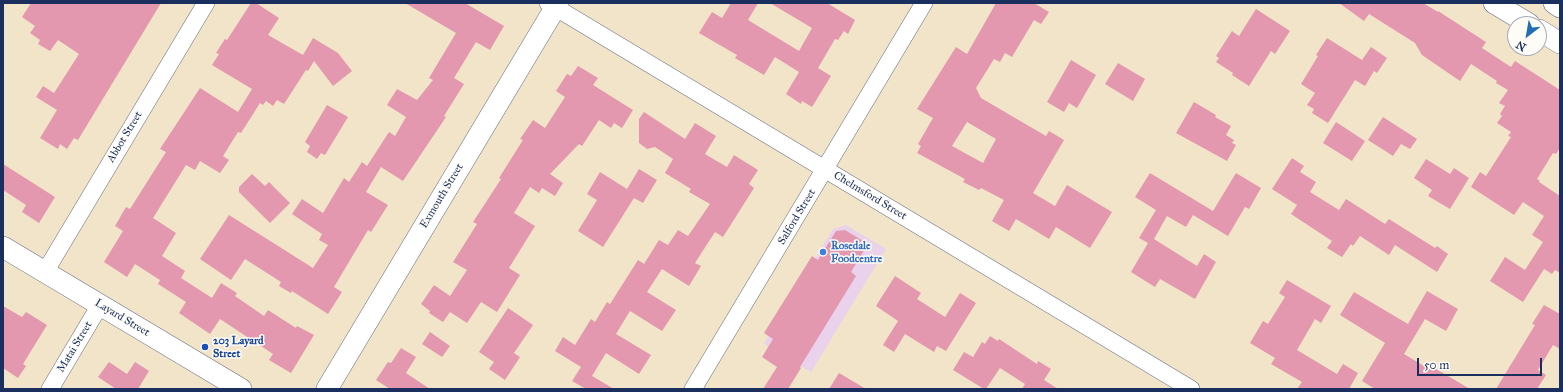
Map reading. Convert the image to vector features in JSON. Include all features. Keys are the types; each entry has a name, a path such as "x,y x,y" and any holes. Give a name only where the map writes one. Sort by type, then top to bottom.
{"street":[{"name":"Abbot Street","path":"45,272 206,3"},
{"name":"Salford Street","path":"693,389 924,3"},
{"path":"1494,3 1516,16"},
{"path":"1554,3 1560,7"},
{"name":"Chelmsford Street","path":"553,4 1192,389"},
{"name":"Exmouth Street","path":"327,389 553,4"},
{"path":"1547,35 1560,43"},
{"name":"Layard Street","path":"3,247 241,389"},
{"name":"Matai Street","path":"50,389 100,305"}],"shaded area":[{"path":"846,225 886,249 811,372 764,344 833,229"}],"building":[{"path":"31,3 161,3 78,140 74,138 67,149 60,144 58,149 40,138 57,110 36,97 43,86 54,93 79,54 58,40 50,51 38,44 40,40 30,33 35,26 22,17"},
{"path":"251,3 256,3 279,18 268,35 303,55 313,38 338,53 352,71 333,86 314,61 308,71 306,70 284,104 277,100 273,106 266,101 263,105 260,103 241,133 238,132 223,156 229,160 220,173 200,161 195,170 186,165 153,218 176,233 162,256 185,271 181,278 212,298 221,283 237,293 235,296 264,316 268,310 296,328 297,326 314,335 291,373 269,360 273,354 220,319 210,334 179,313 186,302 158,284 160,280 135,264 127,277 104,262 123,231 115,226 126,207 130,209 166,152 160,149 200,88 238,112 252,89 212,65 219,54 216,53 225,39 227,40"},
{"path":"405,3 465,3 504,26 490,50 476,42 454,78 464,84 444,116 446,117 403,181 381,167 366,192 388,205 371,232 368,230 334,287 342,292 328,314 292,291 291,293 279,286 281,282 245,259 231,280 200,259 229,215 313,268 328,245 319,240 322,234 292,214 302,199 323,213 344,178 349,182 362,162 367,166 389,132 395,136 406,117 387,105 397,89 417,100 433,80 429,78 456,33"},
{"path":"731,3 758,3 748,20 799,51 812,28 770,3 827,3 855,20 848,34 844,31 838,40 835,39 818,68 831,76 812,107 802,101 801,104 786,94 799,72 775,57 764,75 735,58 737,55 699,33 712,12 722,18"},
{"path":"996,3 1034,3 1049,12 1041,24 1034,20 1012,57 1005,53 1000,62 994,59 976,88 981,98 1046,136 1049,131 1064,140 1033,193 1055,206 1067,185 1112,212 1090,248 1056,227 1049,239 1016,219 1009,231 992,221 1004,200 981,188 979,190 963,182 965,179 917,153 921,146 918,144 933,118 917,109 956,47 967,54","holes":["967,122 996,139 983,163 952,146"]},
{"path":"1339,3 1423,3 1486,42 1482,48 1511,67 1515,61 1560,90 1560,148 1556,154 1553,153 1537,179 1540,181 1539,182 1560,196 1560,273 1555,270 1552,274 1544,269 1523,302 1490,281 1505,257 1525,270 1543,242 1532,235 1544,216 1523,202 1514,215 1471,187 1480,172 1486,176 1511,137 1508,136 1511,132 1497,123 1502,116 1500,114 1505,106 1499,103 1508,90 1471,64 1460,81 1422,55 1415,43 1369,14 1364,21"},
{"path":"1256,9 1290,31 1275,54 1271,51 1249,86 1216,62 1219,58 1216,56 1232,31 1239,36"},
{"path":"1327,38 1362,60 1371,47 1387,58 1377,73 1374,71 1365,86 1355,80 1328,123 1312,113 1314,109 1307,105 1315,93 1301,84 1318,56 1316,55"},
{"path":"1071,60 1096,75 1077,108 1069,103 1064,112 1047,102"},
{"path":"1118,63 1145,79 1133,101 1105,84"},
{"path":"578,66 598,78 593,85 633,110 622,128 614,123 611,128 599,120 582,146 579,144 550,174 563,183 555,196 542,188 539,193 530,187 514,213 535,226 509,268 520,275 497,312 481,302 467,323 450,312 443,322 429,313 430,311 421,304 434,285 450,296 467,270 453,262 477,224 473,222 501,179 499,178 523,140 520,139 533,120 545,128 565,97 556,91 567,74 571,76"},
{"path":"1194,102 1231,126 1226,135 1234,140 1232,143 1236,145 1227,161 1176,133"},
{"path":"327,105 348,117 325,155 321,153 317,159 307,152 310,146 305,142"},
{"path":"644,112 685,139 695,123 716,136 705,154 727,167 734,155 758,170 749,184 754,188 723,237 715,232 695,263 701,266 689,286 662,269 647,292 676,310 662,331 630,311 616,334 651,355 639,374 606,353 592,376 614,389 586,389 572,381 581,367 555,351 563,337 575,345 591,319 595,322 607,302 610,304 638,260 644,264 659,240 668,245 678,230 688,236 710,204 689,192 691,189 665,173 673,159 655,147 647,149 639,143 639,119"},
{"path":"1383,117 1417,139 1410,149 1401,144 1393,156 1368,140"},
{"path":"1336,122 1365,141 1352,161 1323,143"},
{"path":"1292,158 1304,166 1300,172 1316,182 1310,192 1339,210 1346,199 1385,224 1389,219 1435,248 1437,246 1448,254 1437,272 1395,245 1389,255 1360,236 1353,246 1351,244 1342,257 1327,248 1332,241 1291,214 1297,205 1272,189"},
{"path":"1426,159 1450,174 1454,168 1469,178 1450,209 1428,196 1432,190 1414,178"},
{"path":"3,164 55,197 39,223 22,212 26,205 3,190"},
{"path":"639,169 657,180 643,203 634,198 603,247 578,231 597,200 587,194 600,172 627,189"},
{"path":"1150,173 1213,211 1236,173 1261,188 1249,209 1245,207 1228,236 1193,215 1186,227 1167,216 1154,239 1197,266 1204,254 1216,262 1195,299 1160,279 1155,287 1131,272 1148,243 1139,238 1156,210 1135,197"},
{"path":"252,174 265,186 269,182 290,203 270,223 239,192 239,187"},
{"path":"845,230 868,244 851,272 856,276 788,389 763,389 777,367 762,357 773,339 764,333 812,256 818,260 836,231"},
{"path":"895,276 921,293 917,299 945,317 960,293 976,303 946,351 937,346 934,352 905,334 894,352 883,345 898,321 876,306"},
{"path":"1287,280 1331,306 1321,323 1315,319 1297,350 1337,374 1343,364 1358,373 1349,389 1297,389 1302,382 1271,364 1275,358 1250,343 1263,321 1268,324 1285,297 1279,293"},
{"path":"1427,291 1458,309 1446,331 1425,319 1404,354 1429,369 1431,366 1470,389 1375,389 1362,381 1385,343 1340,315 1354,292 1408,324"},
{"path":"1544,305 1560,314 1560,349 1553,345 1538,370 1546,375 1537,389 1496,389 1535,325 1532,324"},
{"path":"3,306 22,317 26,312 47,325 23,364 26,366 18,378 3,368"},
{"path":"508,308 533,325 514,353 520,357 505,380 489,369 494,362 479,352"},
{"path":"430,332 450,346 442,357 422,344"},
{"path":"990,336 998,341 999,339 1037,364 1038,361 1051,369 1044,380 1058,389 1022,389 1025,384 1000,368 986,389 984,389 953,370 964,352 973,357 982,342 985,344"},
{"path":"401,348 416,357 406,373 430,389 390,389 376,380 388,362 391,363"},
{"path":"109,362 127,374 135,362 149,371 138,389 116,389 98,377"},
{"path":"839,373 866,389 829,389"}],"place":[{"name":"Rosedale Foodcentre","path":"823,252"},
{"name":"203 Layard Street","path":"205,347"}]}
